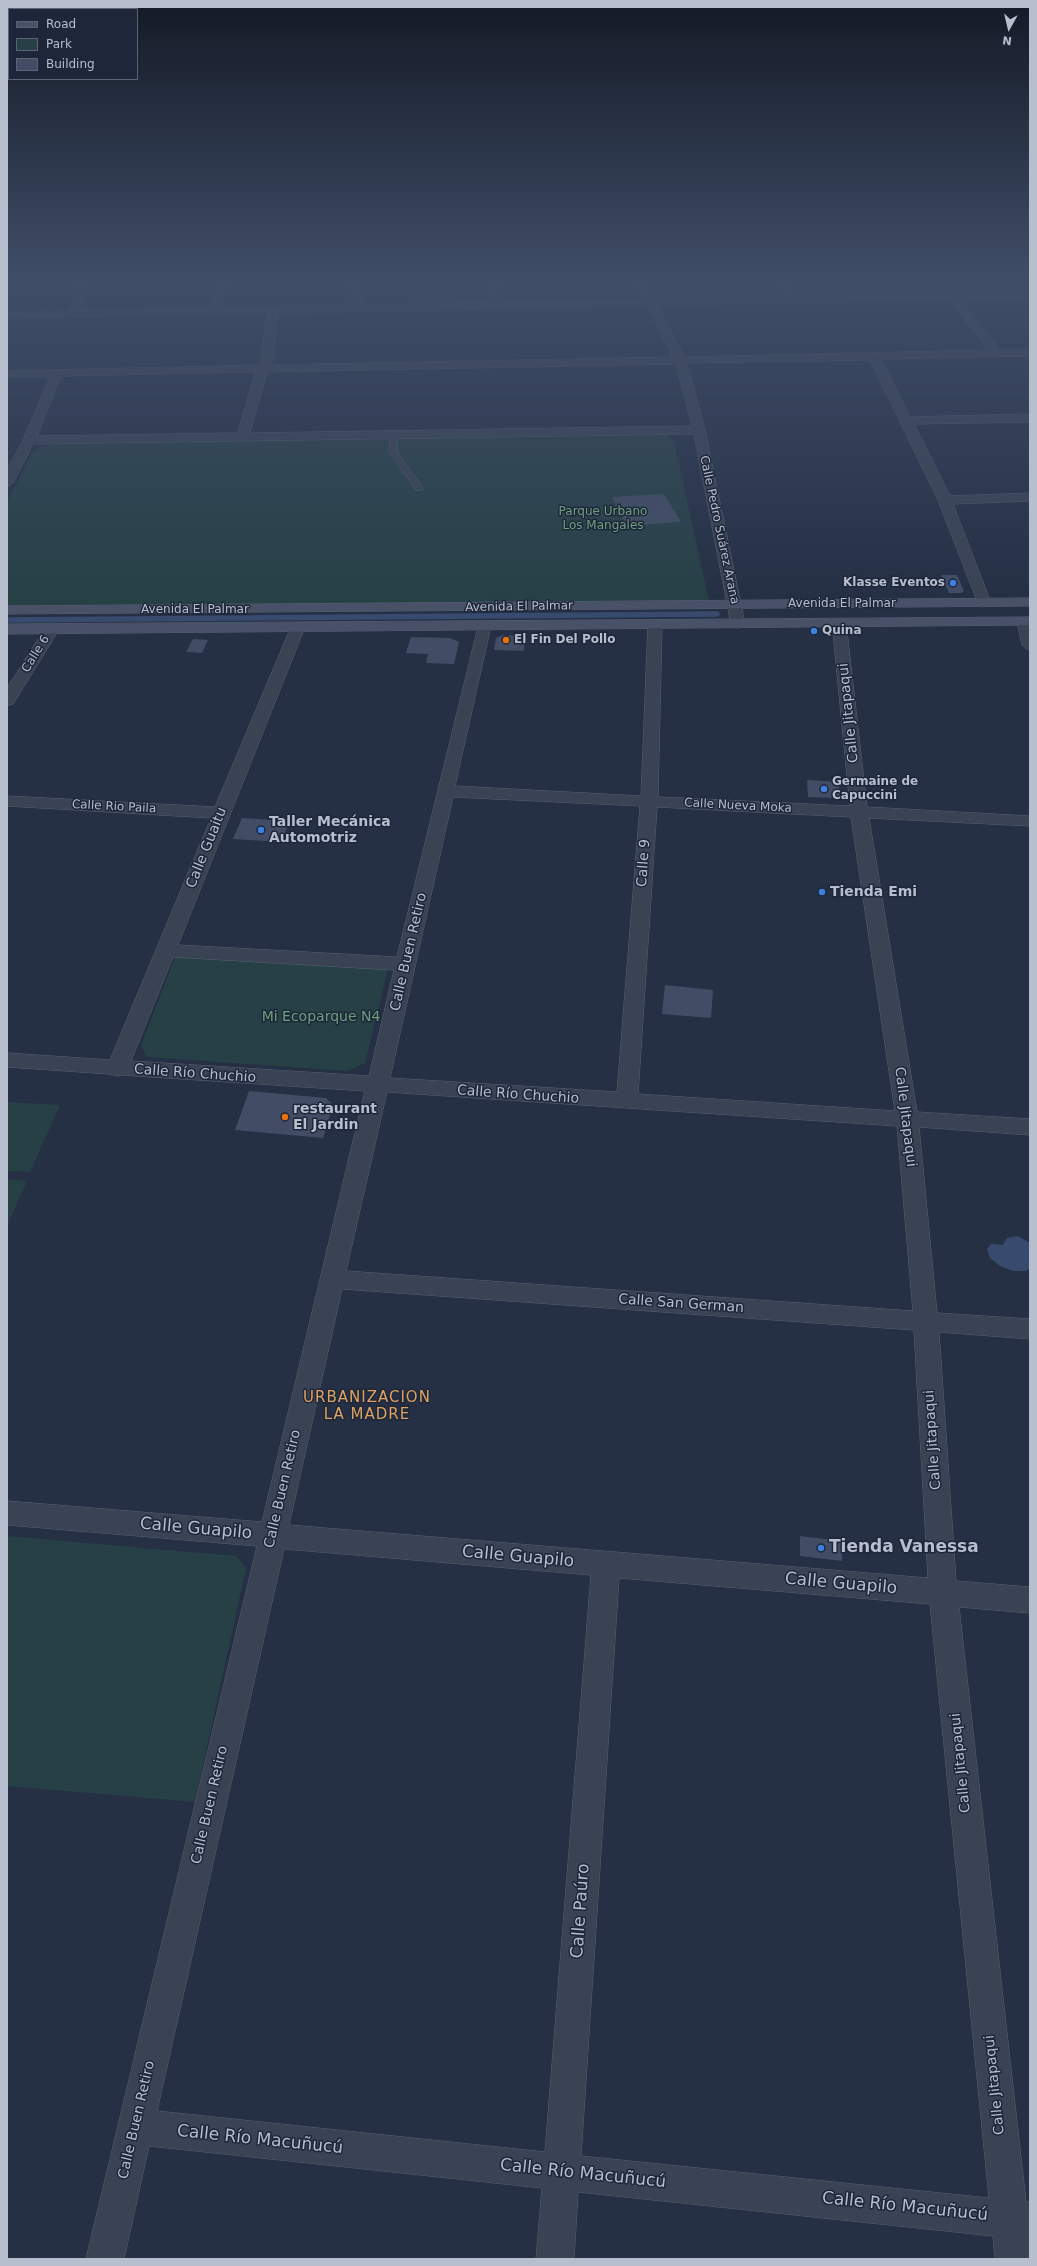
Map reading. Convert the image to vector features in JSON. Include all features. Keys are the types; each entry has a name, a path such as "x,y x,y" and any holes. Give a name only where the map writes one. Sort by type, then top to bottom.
{"street":[{"path":"7,483 29,440 51,387"},
{"path":"243,436 257,387"},
{"name":"Calle Pedro Suárez Arana","path":"687,387 698,430 738,624"},
{"path":"888,387 904,421 945,500 984,603"},
{"path":"904,421 1030,418"},
{"path":"29,440 698,430"},
{"path":"945,500 1030,497"},
{"name":"Avenida El Palmar","path":"7,629 298,626 348,618 735,605 1030,602"},
{"name":"Avenida El Palmar","path":"7,610 348,618 484,626 1027,622"},
{"path":"1027,622 1030,645"},
{"name":"Calle Jitapaqui","path":"839,623 859,812 907,1119 926,1321 943,1592 1020,2219 1014,2259"},
{"name":"Calle 9","path":"626,1102 649,801 655,624"},
{"name":"Calle Guaitu","path":"117,1068 298,626"},
{"name":"Calle Buen Retiro","path":"105,2259 484,626"},
{"name":"Calle 6","path":"7,701 52,628"},
{"name":"Calle Nueva Moka","path":"446,791 1030,821"},
{"name":"Calle Rio Paila","path":"7,801 222,812"},
{"path":"165,950 406,964"},
{"name":"Calle Río Chuchio","path":"7,1060 377,1086 1030,1127"},
{"name":"Calle San German","path":"332,1278 926,1321 1030,1330"},
{"name":"Calle Guapilo","path":"7,1513 1030,1600"},
{"name":"Calle Paúro","path":"555,2259 606,1564"},
{"name":"Calle Río Macuñucú","path":"135,2127 1020,2219"}],"lane":[{"path":"394,434 393,452 419,488"}],"green space":[{"name":"Parque Urbano Los Mangales","path":"664,434 674,441 709,601 7,607 7,502 32,453 40,447 55,443"},
{"name":"Mi Ecoparque N4","path":"176,955 388,968 365,1063 347,1071 147,1057 141,1045"},
{"path":"7,1102 60,1105 30,1172 7,1171"},
{"path":"7,1179 27,1181 7,1226"},
{"path":"7,1536 236,1556 246,1568 195,1802 7,1786"}],"water":[{"path":"1018,1236 1030,1243 1030,1269 1025,1271 1013,1271 1000,1266 990,1258 987,1249 991,1244 1003,1245 1007,1238"}],"building":[{"path":"664,494 681,522 627,526 612,497"},
{"name":"Klasse Eventos","path":"941,575 957,575 964,591 961,593 949,593"},
{"path":"503,635 525,636 524,651 494,650 496,638"},
{"path":"411,637 450,638 459,642 454,664 426,663 428,654 406,653"},
{"path":"193,639 208,640 202,653 186,652"},
{"name":"Germaine de Capuccini","path":"807,780 839,782 840,798 808,797"},
{"name":"Taller Mecánica Automotriz","path":"242,818 290,821 281,842 233,839"},
{"path":"665,985 713,990 711,1018 662,1014"},
{"name":"restaurant El Jardin","path":"249,1091 326,1098 333,1105 323,1138 235,1130"},
{"name":"Tienda Vanessa","path":"800,1536 842,1541 842,1561 800,1556"}],"waterway":[{"path":"7,620 717,614"}],"place":[{"name":"Klasse Eventos","path":"953,583"},
{"name":"Quina","path":"814,631"},
{"name":"El Fin Del Pollo","path":"506,640"},
{"name":"Germaine de Capuccini","path":"824,789"},
{"name":"Taller Mecánica Automotriz","path":"261,830"},
{"name":"Tienda Emi","path":"822,892"},
{"name":"restaurant El Jardin","path":"285,1117"},
{"name":"Tienda Vanessa","path":"821,1548"}],"district":[{"name":"URBANIZACION LA MADRE","path":"367,1406"}]}
